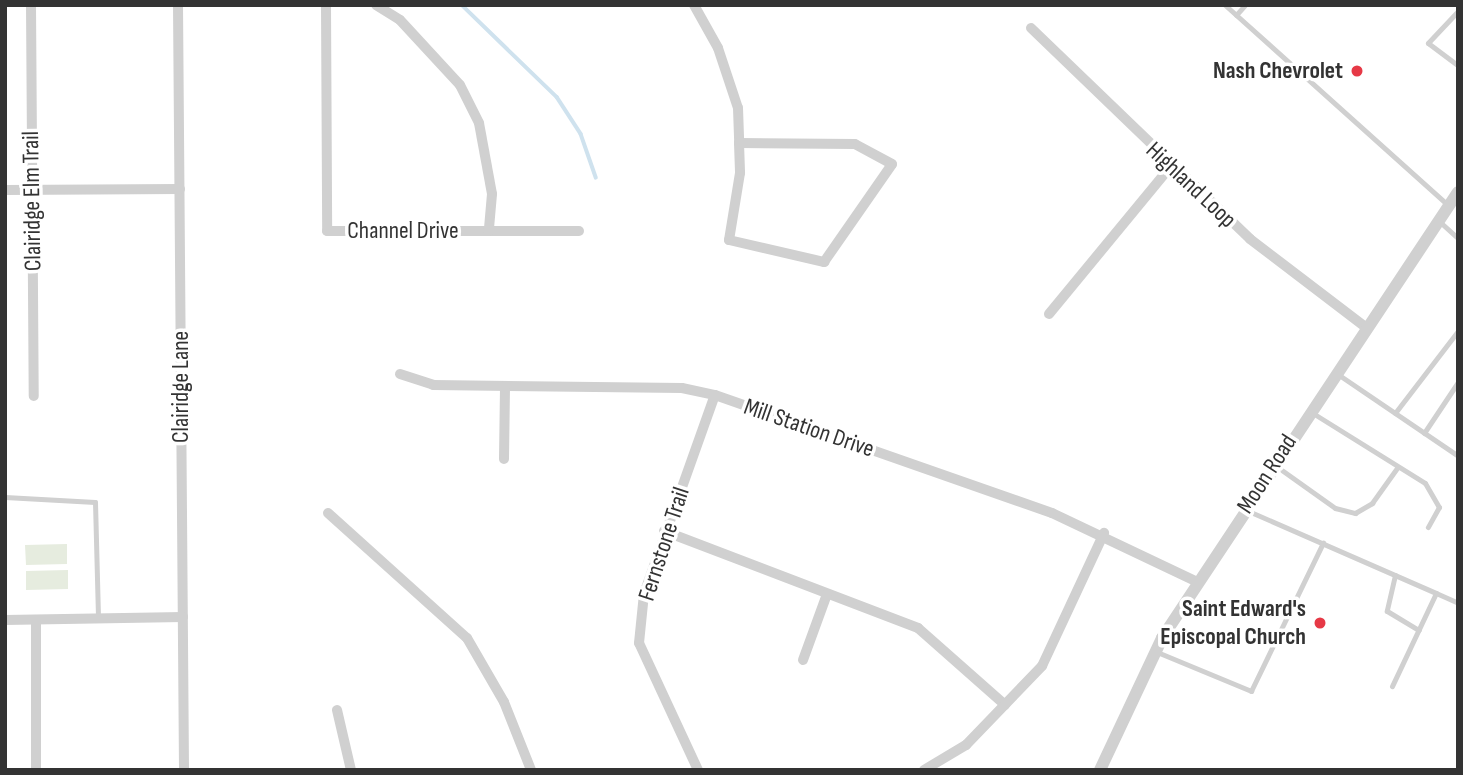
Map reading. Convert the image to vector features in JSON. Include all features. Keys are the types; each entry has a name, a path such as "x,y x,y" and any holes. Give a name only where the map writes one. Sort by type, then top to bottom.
{"street":[{"name":"Clairidge Elm Trail","path":"31,5 34,396"},
{"name":"Clairidge Lane","path":"178,5 184,770"},
{"name":"Channel Drive","path":"326,5 327,231 579,231"},
{"path":"376,5 400,20 460,85 479,123 492,194 489,231"},
{"path":"694,5 718,48 738,108 739,143 729,240 824,262 892,164 855,145 739,143"},
{"name":"Highland Loop","path":"1031,28 1170,167 1287,272 1364,326"},
{"path":"1049,314 1170,167"},
{"path":"5,190 180,189"},
{"name":"Moon Road","path":"1100,770 1155,652 1197,582 1364,326 1458,192"},
{"name":"Mill Station Drive","path":"400,374 433,385 682,388 715,395 1104,533 1197,582"},
{"path":"504,459 505,386"},
{"name":"Fernstone Trail","path":"698,770 639,643 644,594 664,531 715,395"},
{"path":"328,513 467,638 504,702 531,770"},
{"path":"664,531 918,628 1005,705"},
{"path":"924,770 966,745 1042,666 1104,533"},
{"path":"803,660 827,594"},
{"path":"5,620 183,617"},
{"path":"36,620 36,770"},
{"path":"337,710 351,770"}],"lane":[{"path":"1225,5 1448,205"},
{"path":"1236,15 1245,5"},
{"path":"1458,11 1428,43 1458,66"},
{"path":"1437,220 1458,238"},
{"path":"1395,413 1458,331"},
{"path":"1334,372 1458,456"},
{"path":"1424,432 1458,382"},
{"path":"1309,411 1435,494 1439,507 1428,527"},
{"path":"1273,465 1335,509 1354,513 1372,503 1397,468"},
{"path":"5,497 95,502 98,619"},
{"path":"1243,509 1458,603"},
{"path":"1155,652 1251,691 1323,543"},
{"path":"1395,575 1387,611 1419,630"},
{"path":"1392,686 1436,593"}],"shaded area":[{"path":"67,544 67,564 26,565 25,545"},
{"path":"68,570 68,589 26,590 26,571"}],"waterway":[{"path":"462,5 557,97 581,134 596,177"}],"place":[{"name":"Nash Chevrolet","path":"1357,71"},
{"name":"Saint Edward's Episcopal Church","path":"1320,623"}]}
